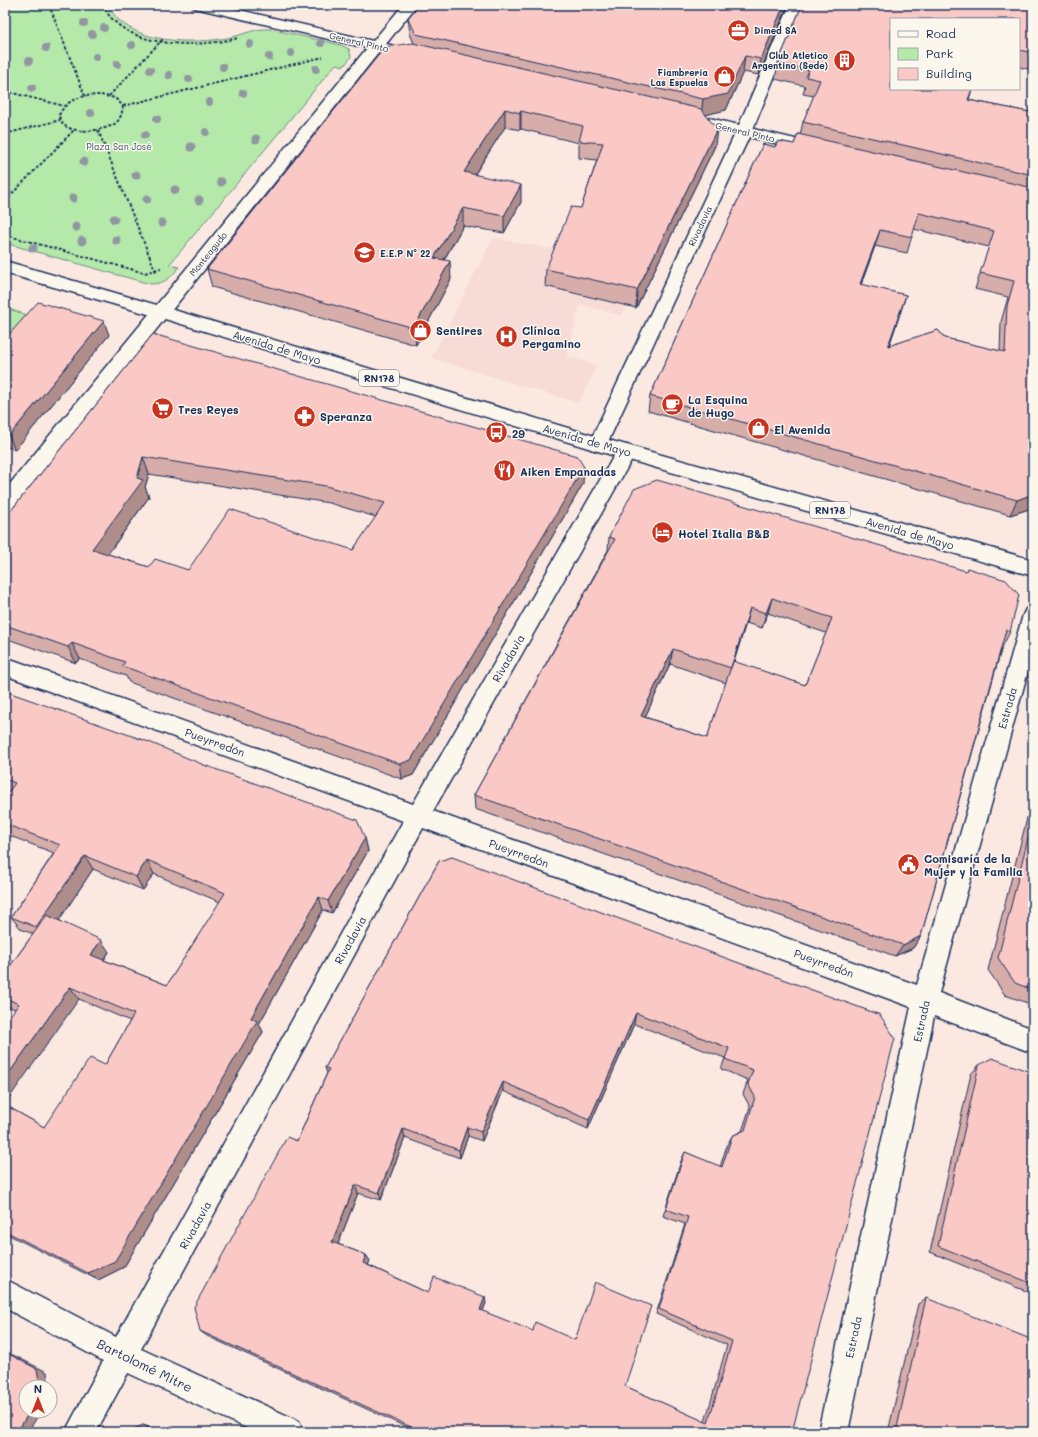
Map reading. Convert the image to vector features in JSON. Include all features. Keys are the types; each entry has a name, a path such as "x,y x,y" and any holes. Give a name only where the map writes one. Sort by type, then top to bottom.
{"street":[{"name":"General Pinto","path":"200,5 431,58"},
{"name":"Monteagudo","path":"5,504 410,5"},
{"name":"Rivadavia","path":"598,444 744,131 797,5"},
{"name":"General Pinto","path":"667,114 835,153"},
{"name":"Avenida de Mayo","path":"5,267 161,312 598,444 1033,568"},
{"name":"Rivadavia","path":"80,1432 418,816 626,452"},
{"name":"Estrada","path":"833,1432 925,1000 1033,615"},
{"name":"Pueyrredón","path":"5,666 925,1000 1033,1041"},
{"name":"Bartolomé Mitre","path":"5,1293 123,1356 288,1432"}],"path":[{"path":"5,12 13,5"},
{"path":"49,5 85,96"},
{"path":"103,5 114,23 139,36 172,43 203,43 240,38"},
{"path":"109,96 162,40"},
{"path":"123,106 325,57"},
{"path":"5,91 64,106"},
{"path":"85,96 109,96 120,101 123,106 122,116 118,121 106,128 98,130 74,130 68,128 60,120 59,116 64,106 77,98 85,96"},
{"path":"5,134 60,120"},
{"path":"5,201 74,130"},
{"path":"98,130 156,271 161,312"},
{"path":"5,235 145,273 156,271 164,267"}],"shaded area":[{"name":"Clínica Pergamino","path":"493,238 580,254 652,257 622,316 580,304 567,356 597,366 578,403 431,358"}],"green space":[{"name":"Plaza San José","path":"5,5 108,5 117,18 130,28 145,35 181,41 217,40 255,30 270,29 341,45 349,49 351,57 344,66 336,64 169,265 179,267 173,274 163,282 150,284 5,243"},
{"path":"5,308 31,316 5,345"}],"building":[{"path":"419,5 784,5 761,59 745,56 728,94 703,99 416,34 408,18"},
{"path":"802,5 1033,5 1033,53 1020,50 1020,18 890,18 890,90 972,90 968,100 1029,112 1030,108 1033,109 1033,175 803,122 820,80 806,77 809,70 778,63"},
{"path":"413,43 701,109 717,129 637,290 546,269 571,207 581,208 603,143 579,141 583,126 521,111 520,113 505,109 464,172 521,185 504,216 463,208 434,258 450,261 414,328 207,269 385,47"},
{"path":"798,134 1033,188 1033,494 1017,500 650,396 763,144 775,147 778,141 794,144","holes":["919,213 994,231 980,273 1014,281 1007,306 1005,352 945,338 938,330 888,346 906,295 860,284 880,230 912,237"]},
{"path":"38,302 104,321 9,436 5,434 5,339"},
{"path":"153,334 577,456 584,467 411,760 400,764 122,666 125,662 72,643 68,647 5,625 5,518","holes":["143,457 326,486 385,503 353,550 230,509 188,570 155,559 149,567 92,549 143,480 137,478"]},
{"path":"657,480 966,571 967,568 1006,580 1019,595 1010,632 1006,630 921,936 903,945 474,795 615,539 609,537 634,489","holes":["772,598 832,618 805,685 733,661 750,608 766,613","673,649 731,668 707,738 641,716"]},
{"path":"5,691 149,742 204,765 357,820 365,838 328,901 319,897 251,1018 257,1021 115,1261 88,1273 5,1231 5,1105 44,1127 90,1058 105,1065 134,1014 70,987 5,1079 5,1022 19,1004 5,998 5,973 47,915 101,940 91,955 167,985 225,893 147,860 136,877 85,856 36,927 11,917 60,845 5,824 5,797 15,783 5,779"},
{"path":"1033,818 1033,990 1015,983 998,958"},
{"path":"452,857 880,1015 895,1038 792,1432 422,1432 200,1331 194,1307 287,1137 297,1141 329,1069 325,1068 439,861","holes":["636,1013 729,1048 725,1059 753,1070 748,1084 755,1097 745,1130 732,1136 722,1167 685,1152 666,1209 688,1217 659,1309 732,1341 708,1423 625,1386 651,1306 595,1282 575,1340 535,1322 533,1331 480,1310 485,1297 434,1277 428,1293 363,1263 366,1255 332,1242 355,1185 379,1193 403,1129 459,1150 467,1127 481,1132 503,1082 589,1120"]},
{"path":"992,1058 1033,1073 1033,1284 938,1246 979,1065"},
{"path":"926,1298 1033,1340 1033,1432 896,1432"},
{"path":"5,1352 37,1369 39,1379 18,1379 18,1419 25,1419 17,1432 5,1432"},
{"path":"143,1425 158,1432 127,1432"}],"place":[{"name":"Dimed SA","path":"738,30"},
{"name":"Club Atletico Argentino (Sede)","path":"844,60"},
{"name":"Fiambrería Las Espuelas","path":"724,77"},
{"name":"E.E.P N° 22","path":"365,253"},
{"name":"Sentires","path":"420,330"},
{"name":"Clínica Pergamino","path":"507,336"},
{"name":"La Esquina de Hugo","path":"672,405"},
{"name":"Tres Reyes","path":"162,409"},
{"name":"Speranza","path":"305,416"},
{"name":"El Avenida","path":"759,429"},
{"name":"29","path":"497,433"},
{"name":"Aiken Empanadas","path":"504,471"},
{"name":"Hotel Italia B&B","path":"663,533"},
{"name":"Comisaría de la Mujer y la Familia","path":"908,864"}]}
